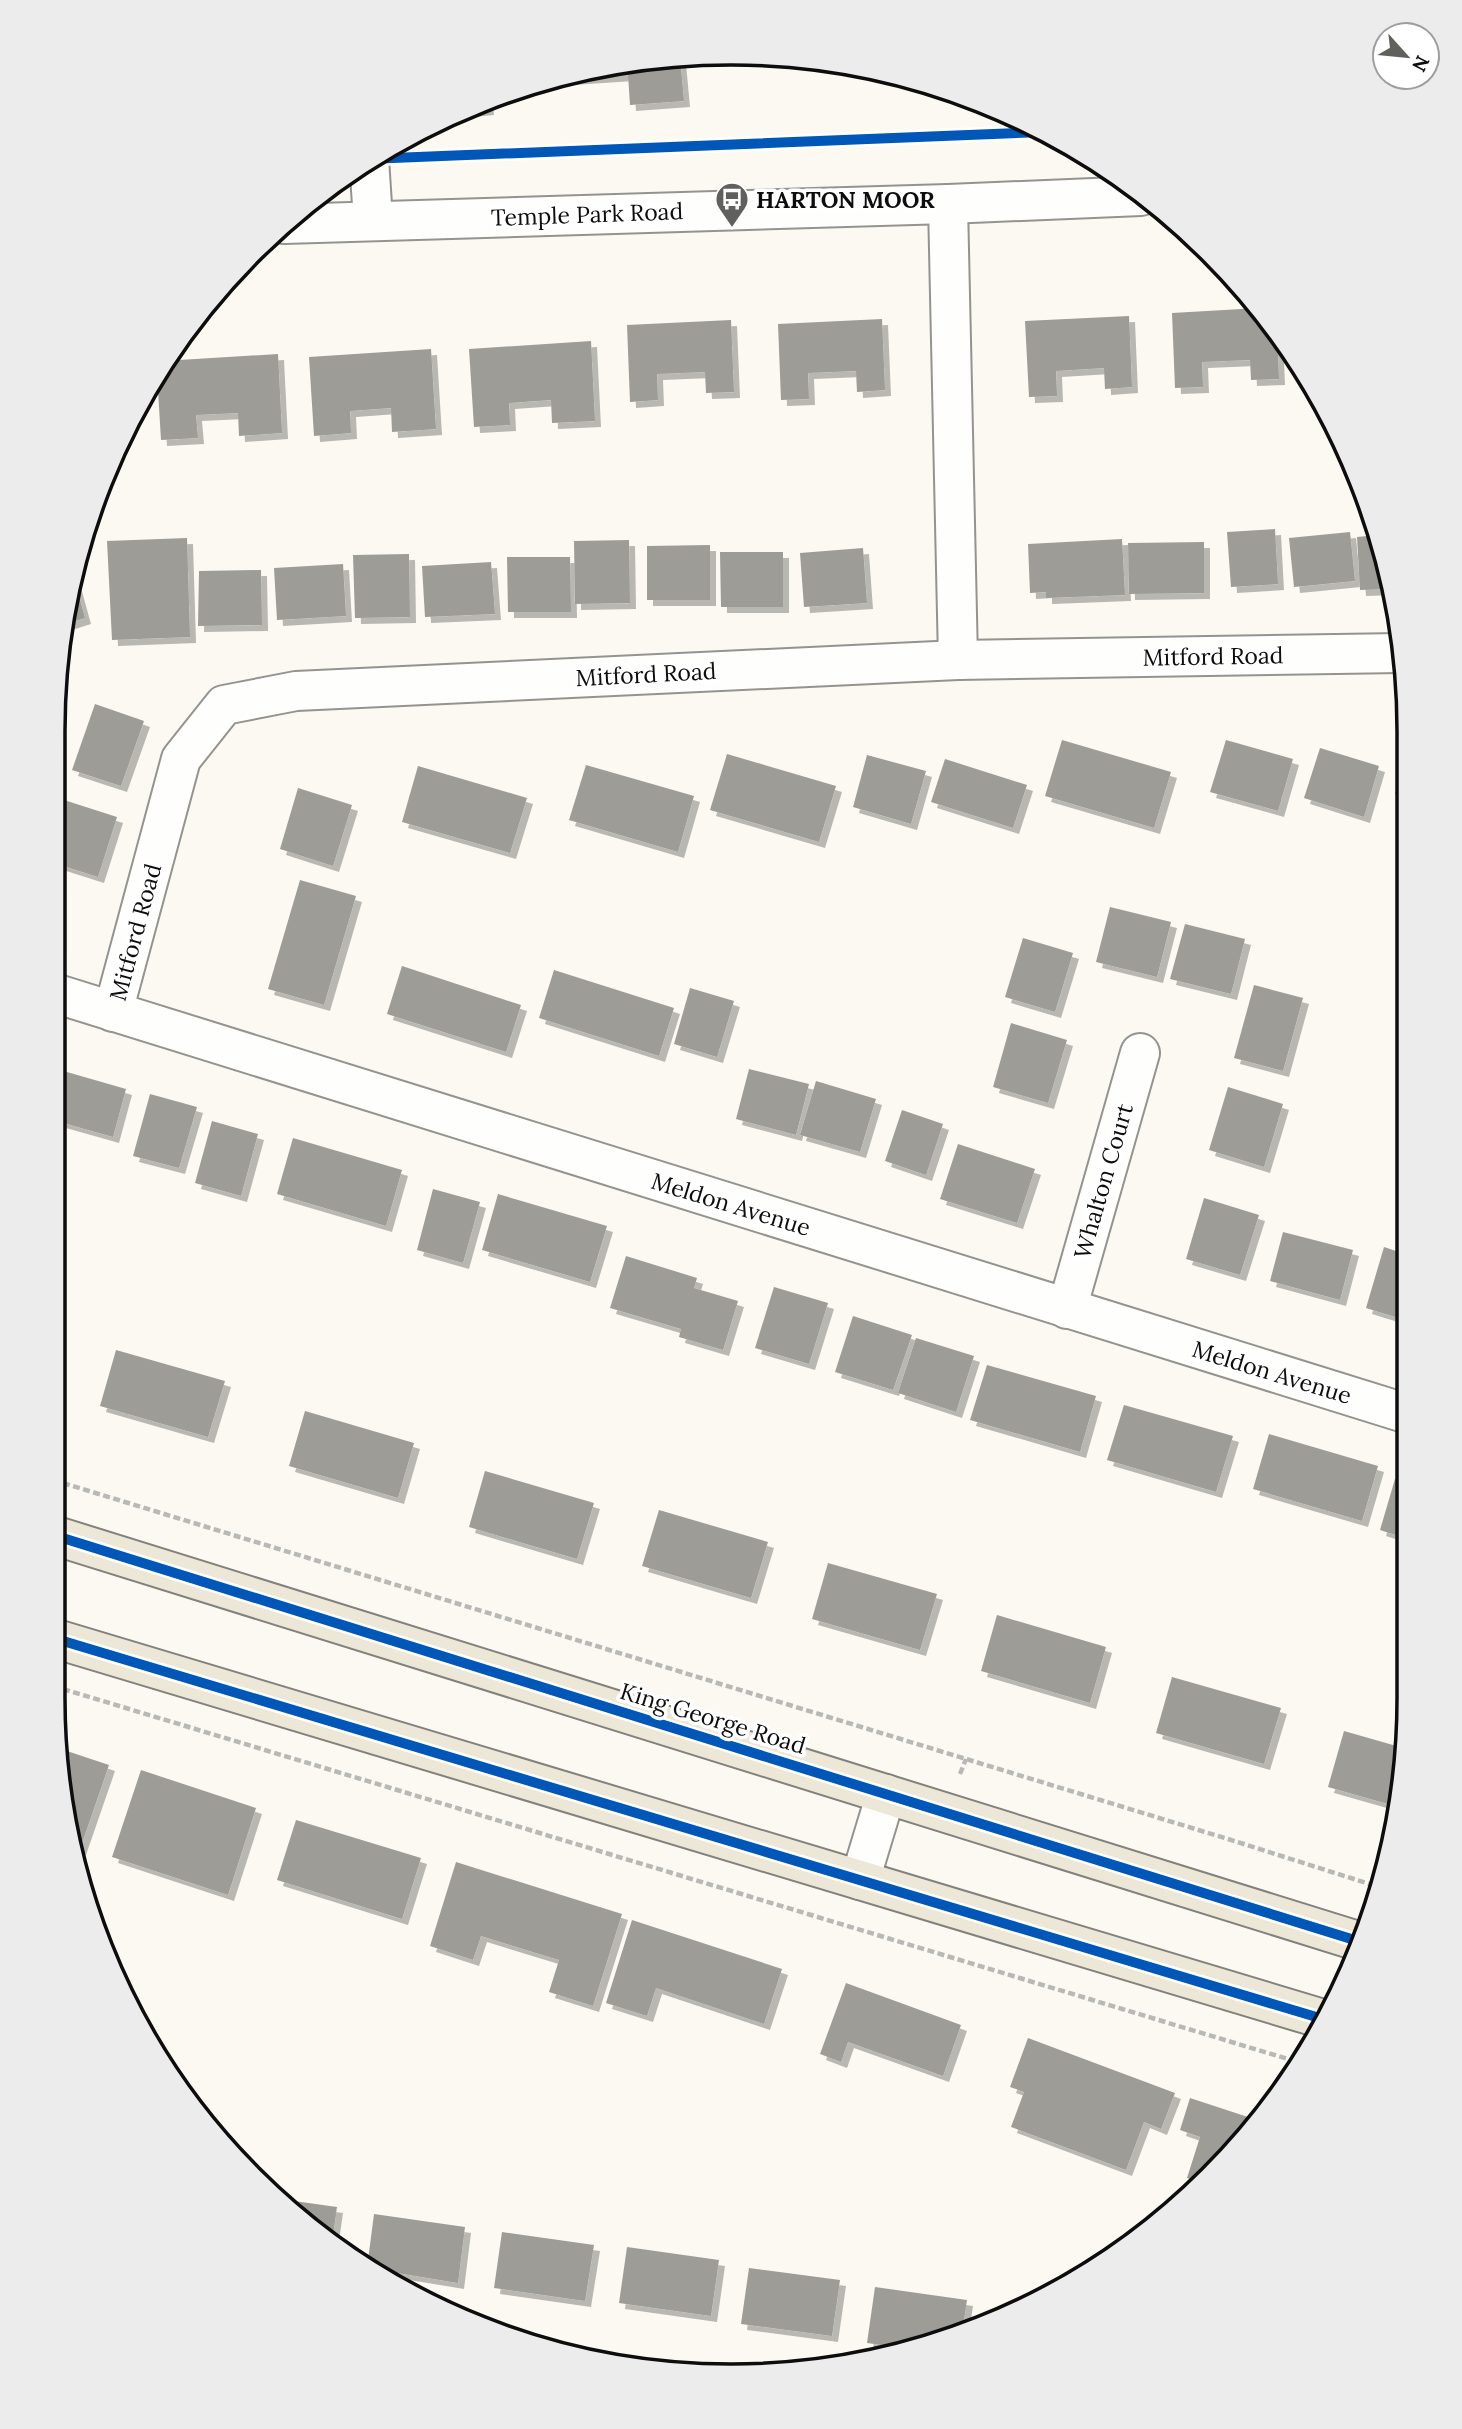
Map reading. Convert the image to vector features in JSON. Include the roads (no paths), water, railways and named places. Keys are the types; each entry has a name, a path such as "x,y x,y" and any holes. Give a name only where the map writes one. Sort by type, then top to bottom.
{"main road":[{"name":"King George Road","path":"65,1539 1352,1939"},
{"path":"65,1642 1316,2017"}],"street":[{"path":"370,172 373,220"},
{"name":"Temple Park Road","path":"300,223 1129,196"},
{"path":"948,204 958,660"},
{"name":"Mitford Road","path":"113,1012 181,759 224,705 296,691 958,660 1393,653"},
{"name":"Meldon Avenue","path":"65,997 1397,1411"},
{"name":"Whalton Court","path":"1067,1309 1140,1053"},
{"path":"860,1880 886,1794"}],"place":[{"name":"HARTON MOOR","path":"732,229"}]}
